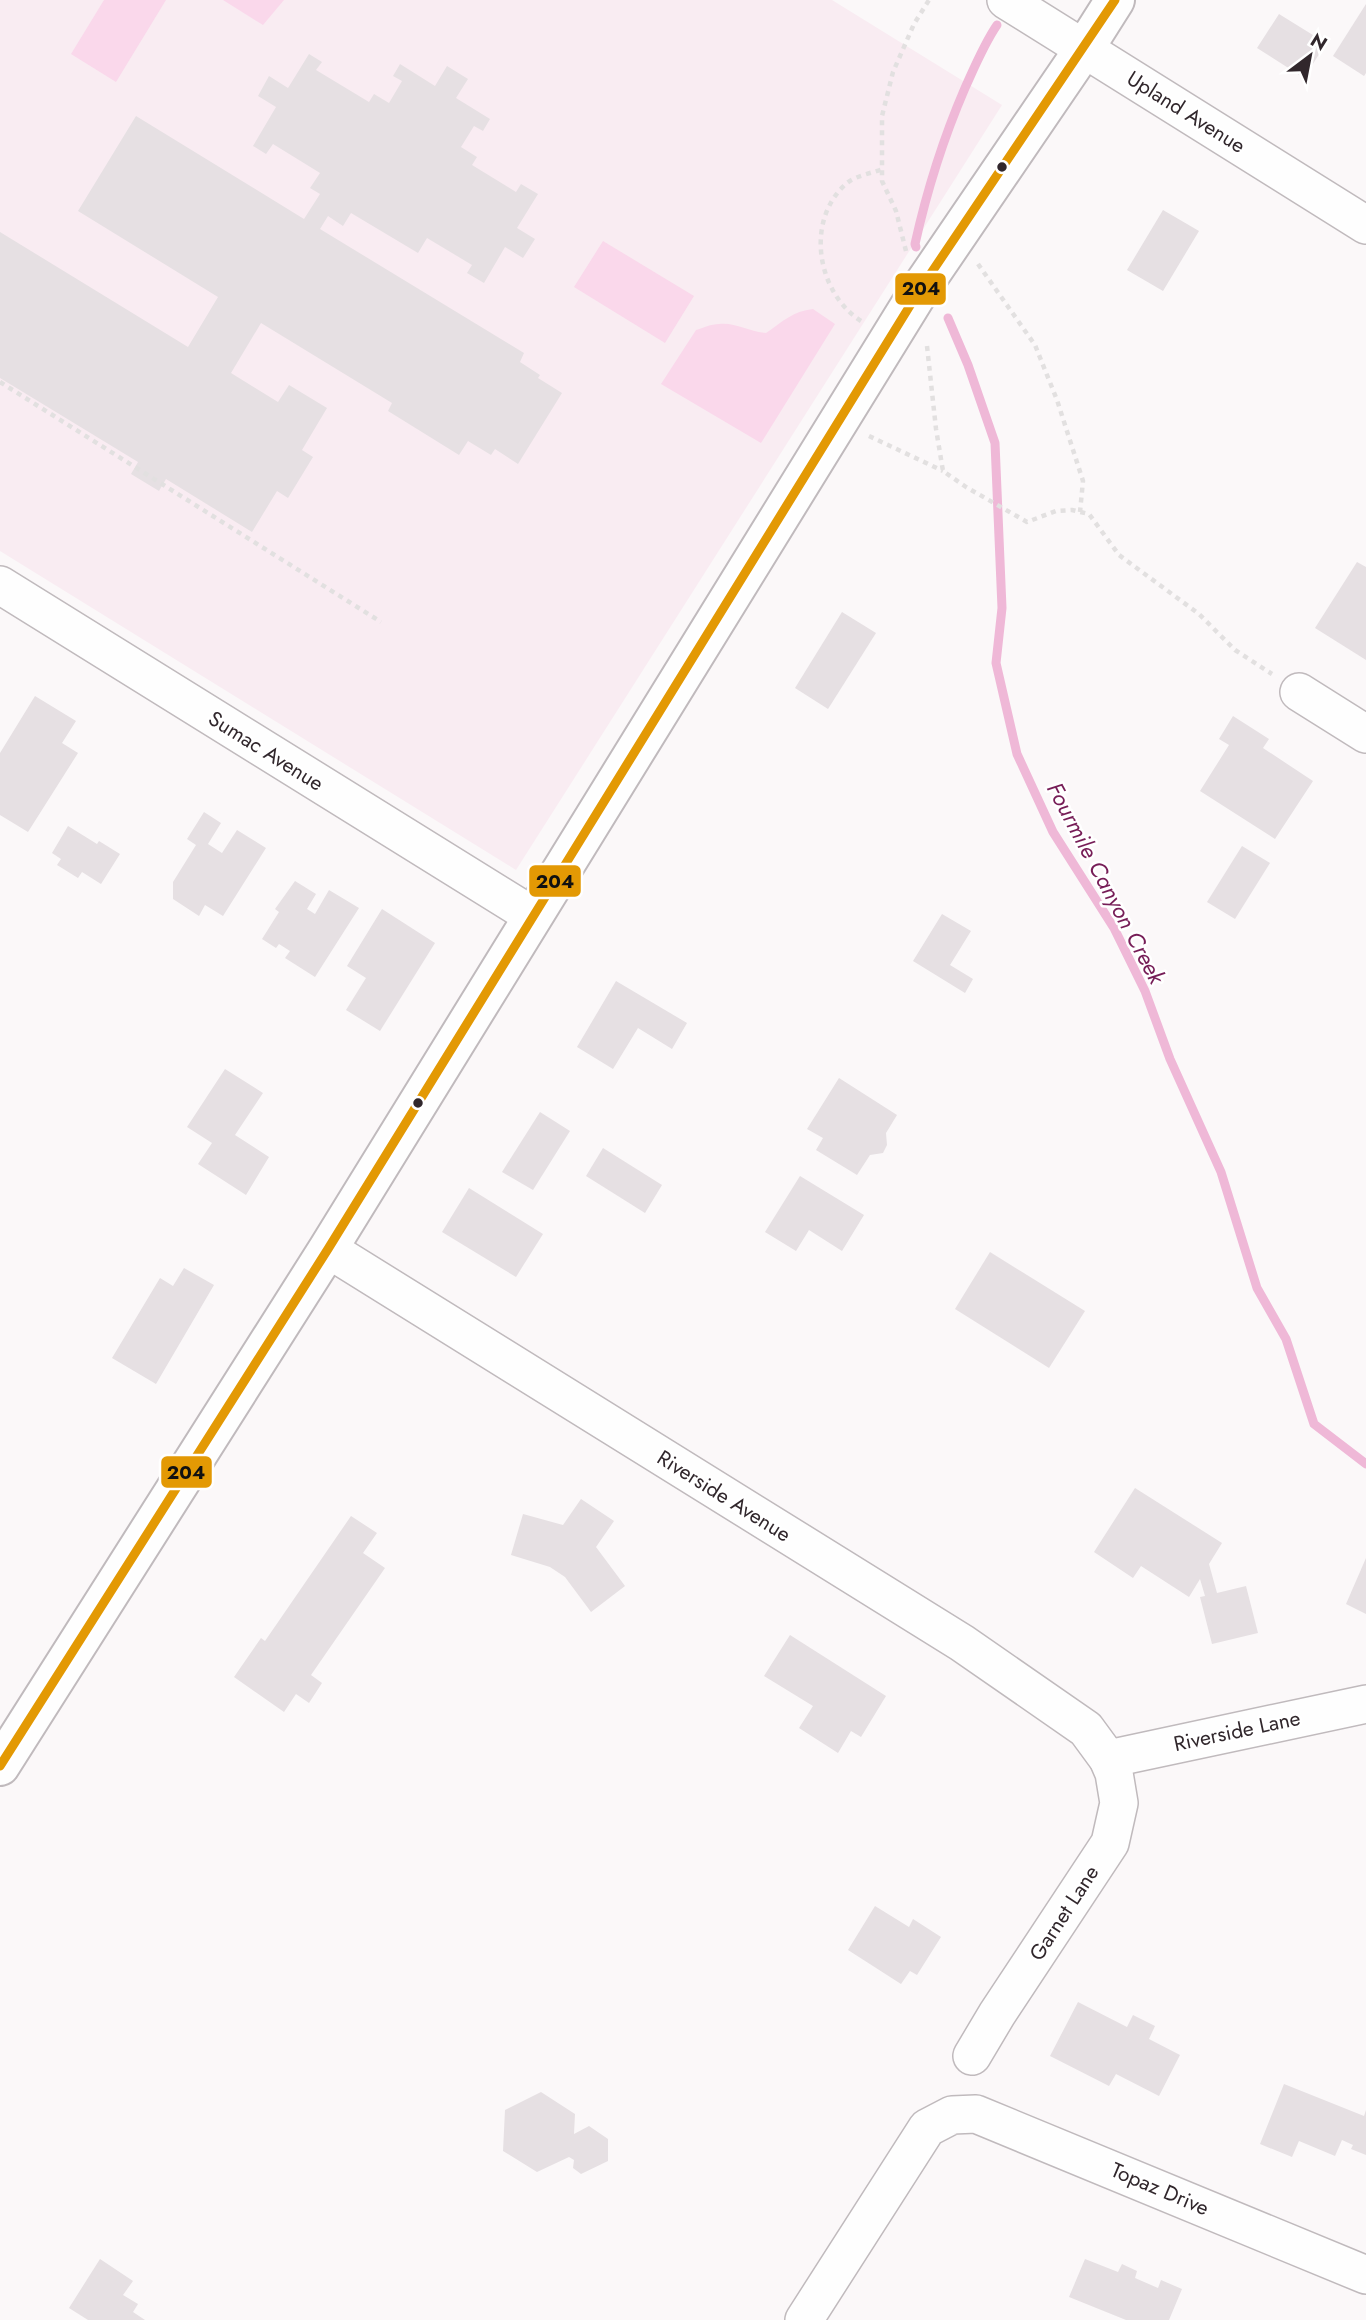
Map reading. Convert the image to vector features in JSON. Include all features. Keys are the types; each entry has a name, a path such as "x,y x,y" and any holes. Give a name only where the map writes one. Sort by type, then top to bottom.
{"street":[{"name":"Upland Avenue","path":"1006,0 1366,225"},
{"path":"0,1766 328,1248 951,242 1115,0"},
{"name":"Sumac Avenue","path":"0,586 533,916"},
{"path":"1299,692 1366,734"},
{"name":"Riverside Avenue","path":"328,1248 962,1643 1086,1729 1108,1759"},
{"name":"Riverside Lane","path":"1108,1759 1366,1704"},
{"name":"Garnet Lane","path":"972,2056 1110,1843 1119,1803 1114,1773 1108,1759"},
{"name":"Topaz Drive","path":"804,2320 927,2128 952,2115 976,2114 1000,2123 1366,2275"}],"path":[{"path":"908,258 896,211 883,181 882,116 893,72 914,24 929,0"},
{"path":"870,325 846,311 823,272 821,235 829,202 842,188 849,181 883,169"},
{"path":"951,242 972,256 1035,345 1057,400 1083,481 1080,512"},
{"path":"927,345 943,471"},
{"path":"0,383 381,622"},
{"path":"862,433 943,471 1027,522 1056,511 1089,514 1119,555 1199,614 1235,650 1299,692"}],"shaded area":[{"path":"0,0 832,0 1002,105 516,870 0,551"},
{"path":"104,0 166,0 116,82 71,54"},
{"path":"223,0 284,0 263,25"},
{"path":"603,241 694,296 665,343 574,287"},
{"path":"813,309 835,324 761,443 661,384 696,330 725,324 766,333 794,315"}],"building":[{"path":"1366,4 1366,73 1364,76 1333,56"},
{"path":"1279,14 1321,40 1323,36 1328,40 1304,78 1257,48"},
{"path":"309,54 322,62 316,70 369,102 374,94 389,103 402,81 393,76 400,64 435,86 447,66 468,79 456,98 490,119 483,131 474,126 461,147 477,157 472,165 516,192 521,184 538,194 517,228 535,239 523,258 505,247 484,283 467,273 472,265 427,238 418,253 351,213 343,226 328,216 320,229 524,353 520,362 540,375 538,378 562,393 518,464 495,449 491,455 468,441 459,455 388,411 392,403 261,323 231,373 278,402 289,385 327,408 302,450 313,457 288,498 277,491 252,532 166,479 159,491 131,474 138,462 0,378 0,232 188,347 218,297 78,211 136,116 304,219 320,194 310,188 320,173 273,144 266,154 253,146 276,107 258,96 269,76 288,88"},
{"path":"1163,210 1199,231 1163,291 1127,270"},
{"path":"1357,562 1366,567 1366,660 1315,628"},
{"path":"842,612 876,633 828,709 795,688"},
{"path":"35,696 76,721 62,743 78,753 28,832 0,815 0,753"},
{"path":"1233,716 1269,739 1263,748 1313,781 1275,839 1200,791 1229,745 1219,739"},
{"path":"204,812 221,823 208,844 222,853 237,830 266,848 223,916 205,905 199,916 173,899 173,882 196,845 187,839"},
{"path":"68,826 120,854 101,884 82,872 78,878 57,865 61,859 52,853"},
{"path":"1242,846 1270,863 1235,919 1207,902"},
{"path":"295,881 316,894 307,909 315,914 329,890 359,908 315,977 285,958 290,951 279,944 276,948 262,939 279,912 275,909"},
{"path":"382,909 435,943 380,1031 346,1010 366,978 347,966"},
{"path":"942,914 971,931 950,965 973,979 965,993 913,961"},
{"path":"616,981 687,1023 672,1049 638,1028 613,1069 577,1047"},
{"path":"225,1069 263,1093 235,1135 269,1157 246,1195 198,1164 212,1143 187,1127"},
{"path":"839,1078 897,1115 886,1133 887,1145 883,1153 870,1155 857,1175 816,1150 823,1138 807,1129"},
{"path":"540,1112 570,1131 533,1190 502,1172"},
{"path":"603,1148 662,1185 645,1213 586,1176"},
{"path":"800,1176 864,1215 842,1251 809,1230 796,1251 765,1232"},
{"path":"469,1188 543,1234 516,1277 442,1232"},
{"path":"990,1252 1085,1311 1049,1368 955,1309"},
{"path":"184,1268 214,1285 156,1384 112,1358 160,1278 173,1286"},
{"path":"1135,1488 1222,1543 1209,1564 1217,1593 1246,1586 1258,1633 1212,1644 1200,1597 1205,1596 1200,1579 1189,1597 1141,1566 1133,1578 1094,1552"},
{"path":"581,1499 614,1521 596,1547 625,1586 591,1612 565,1577 550,1567 511,1555 523,1514 563,1525"},
{"path":"351,1516 377,1533 363,1553 385,1568 311,1675 322,1683 309,1703 296,1694 284,1712 234,1677 261,1638 265,1641"},
{"path":"1366,1558 1366,1614 1346,1604"},
{"path":"790,1635 886,1696 861,1737 851,1731 838,1753 799,1728 813,1706 764,1676"},
{"path":"875,1906 909,1927 913,1919 941,1937 917,1975 910,1971 901,1984 848,1950"},
{"path":"1078,2002 1127,2027 1133,2015 1155,2026 1149,2039 1180,2055 1159,2096 1116,2074 1109,2086 1050,2056"},
{"path":"1284,2084 1364,2116 1366,2110 1366,2155 1351,2149 1353,2145 1342,2140 1335,2156 1299,2141 1292,2157 1260,2144"},
{"path":"541,2092 575,2114 574,2134 589,2126 608,2139 608,2161 581,2174 573,2168 574,2160 569,2157 537,2172 503,2151 505,2110"},
{"path":"100,2259 133,2281 123,2295 138,2304 133,2312 145,2320 88,2320 69,2308"},
{"path":"1085,2259 1118,2272 1122,2264 1137,2271 1135,2278 1158,2288 1161,2280 1182,2289 1169,2320 1126,2320 1069,2297"}],"waterway":[{"name":"Fourmile Canyon Creek","path":"916,247 925,204 950,126 976,63 997,25"},
{"name":"Fourmile Canyon Creek","path":"948,318 968,365 995,443 1002,608 996,663 1017,754 1053,832 1114,928 1145,991 1170,1059 1221,1172 1257,1288 1286,1339 1314,1424 1366,1464"}],"transit line":[{"name":"204","path":"0,1766 328,1249 919,291 1115,0"}]}
